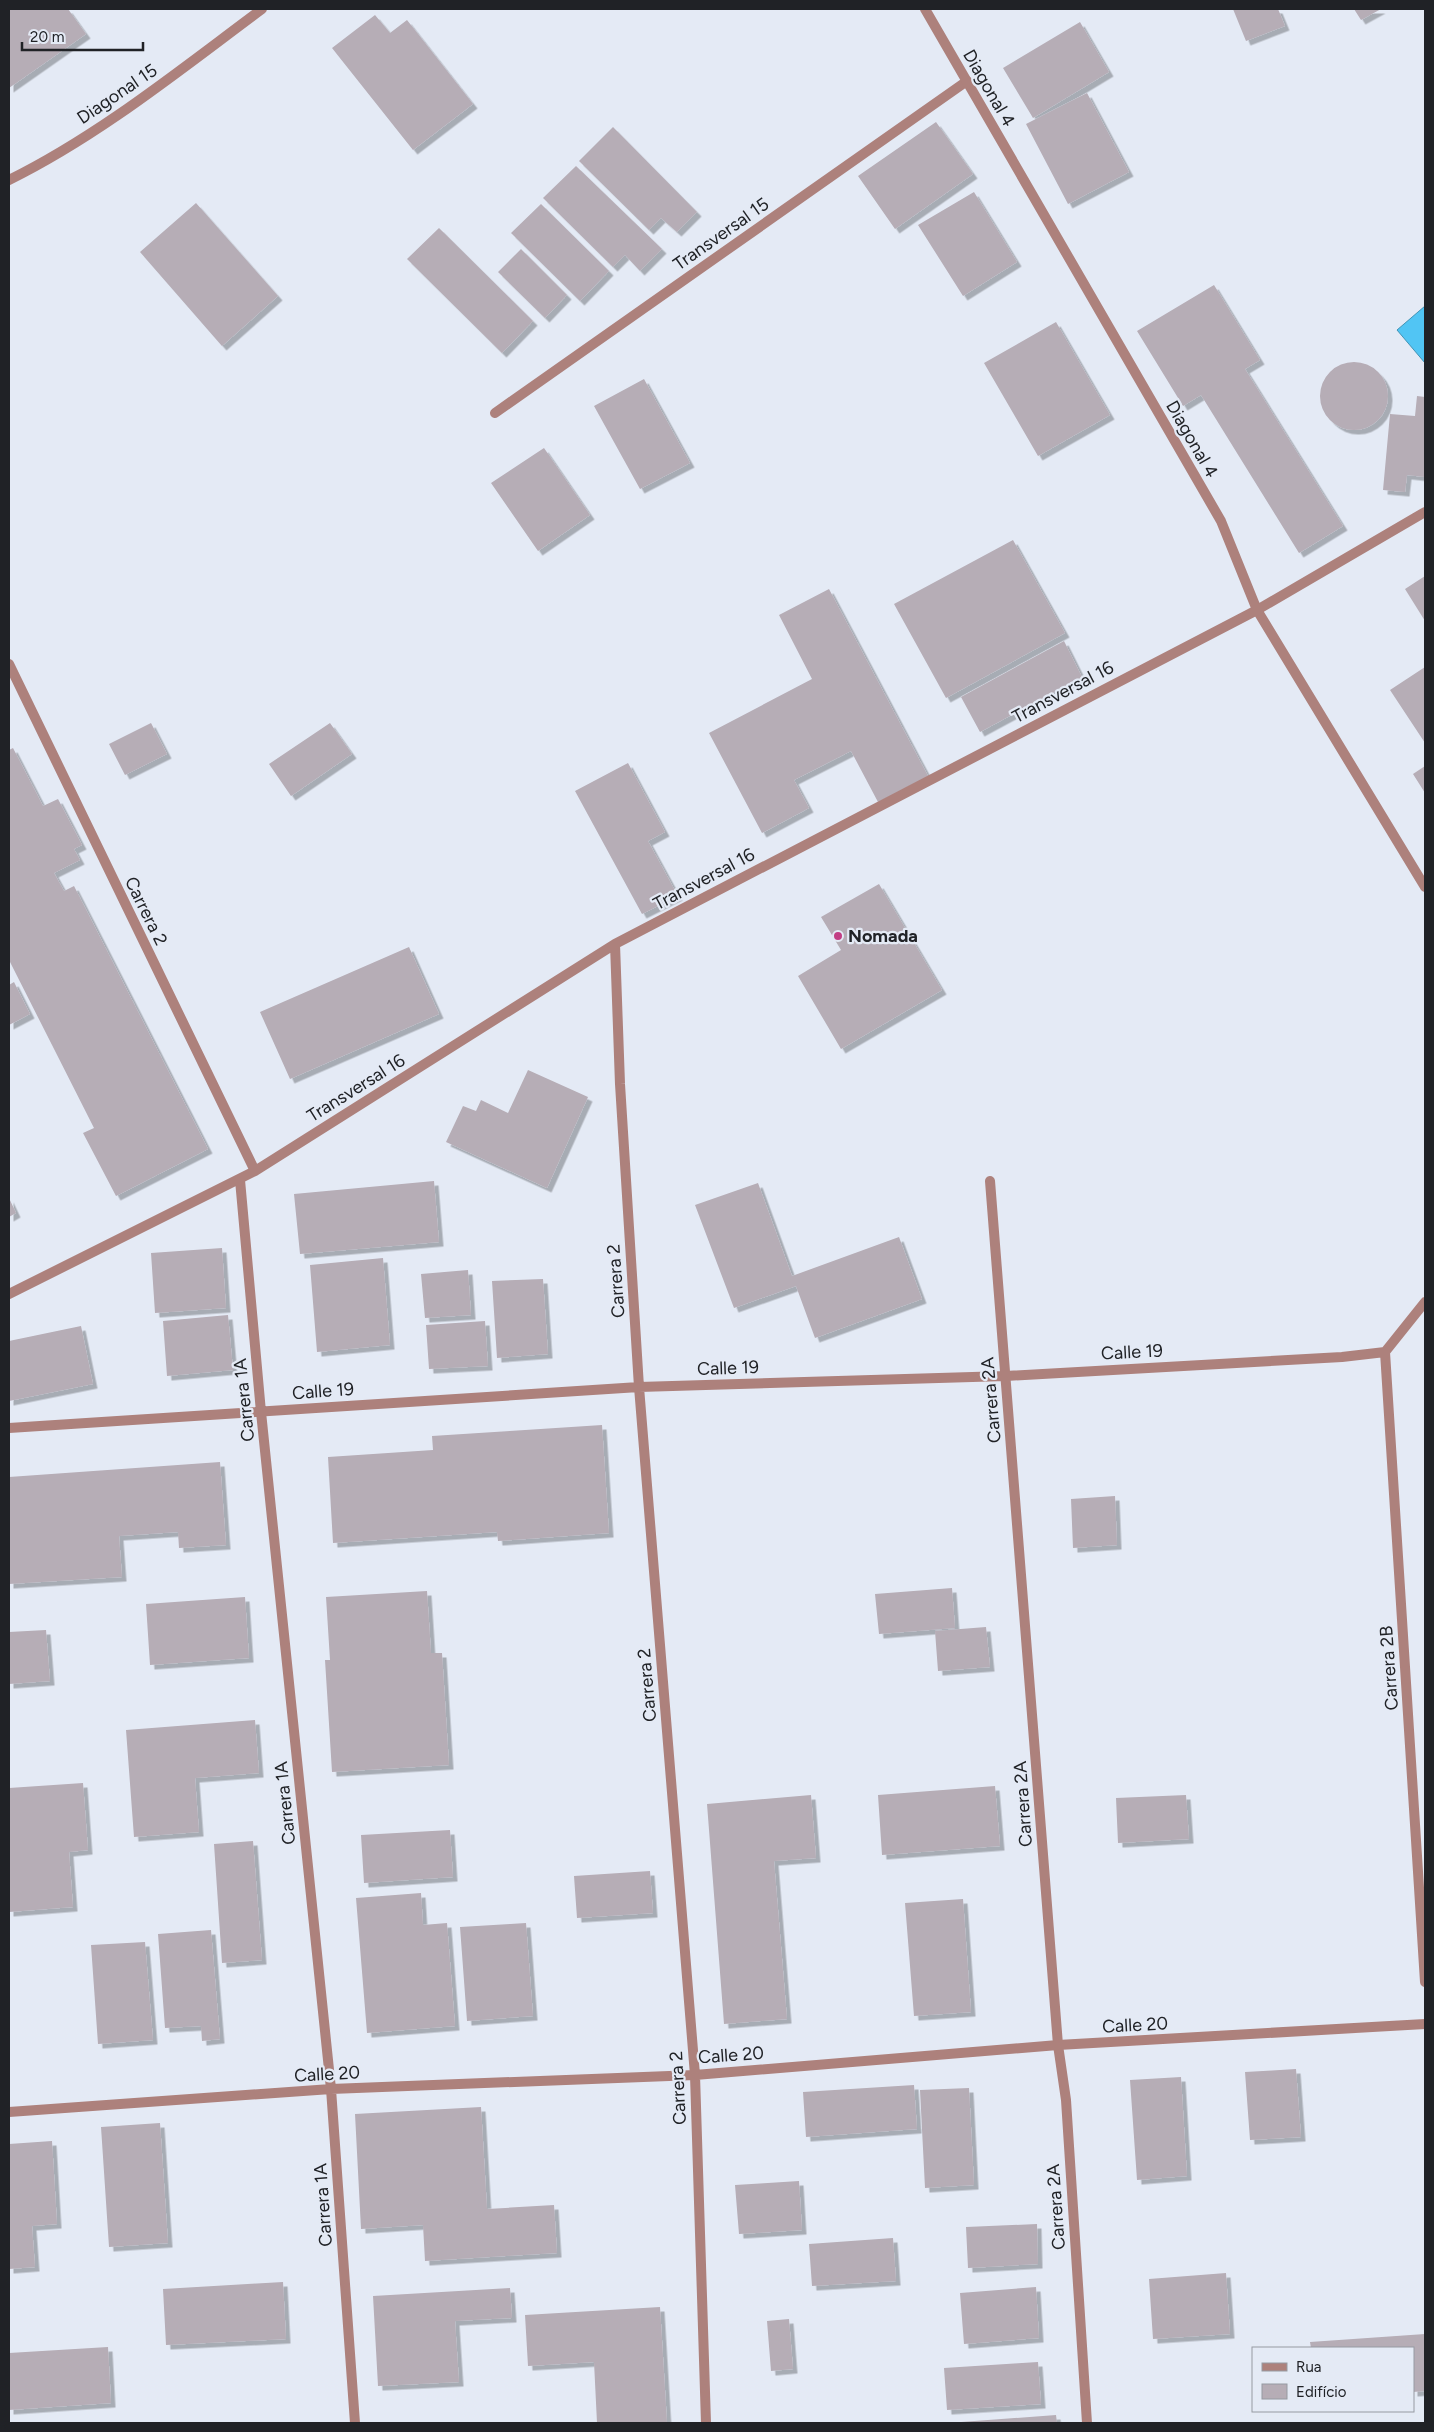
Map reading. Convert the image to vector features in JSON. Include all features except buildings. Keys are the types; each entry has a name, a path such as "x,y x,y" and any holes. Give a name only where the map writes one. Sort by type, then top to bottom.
{"street":[{"name":"Diagonal 15","path":"9,180 33,168 136,102 262,9"},
{"name":"Diagonal 4","path":"925,9 1222,521 1256,610 1425,887"},
{"name":"Transversal 15","path":"494,413 967,81"},
{"name":"Transversal 16","path":"9,1294 240,1180 615,944 1256,610 1425,512"},
{"name":"Carrera 2","path":"9,664 12,681 255,1171"},
{"name":"Carrera 2","path":"615,944 620,1084 639,1387 695,2074 706,2423"},
{"name":"Carrera 1A","path":"240,1180 261,1412 331,2089 356,2423"},
{"name":"Carrera 2A","path":"990,1181 1058,2045 1066,2100 1086,2423"},
{"path":"1385,1352 1425,1302"},
{"name":"Calle 19","path":"9,1428 639,1387 1006,1376 1385,1352"},
{"name":"Carrera 2B","path":"1385,1352 1425,1982"},
{"name":"Calle 20","path":"9,2112 331,2089 695,2074 1058,2045 1425,2024"}],"water":[{"path":"1425,306 1425,363 1397,330"}],"place":[{"name":"Nomada","path":"838,936"}]}
